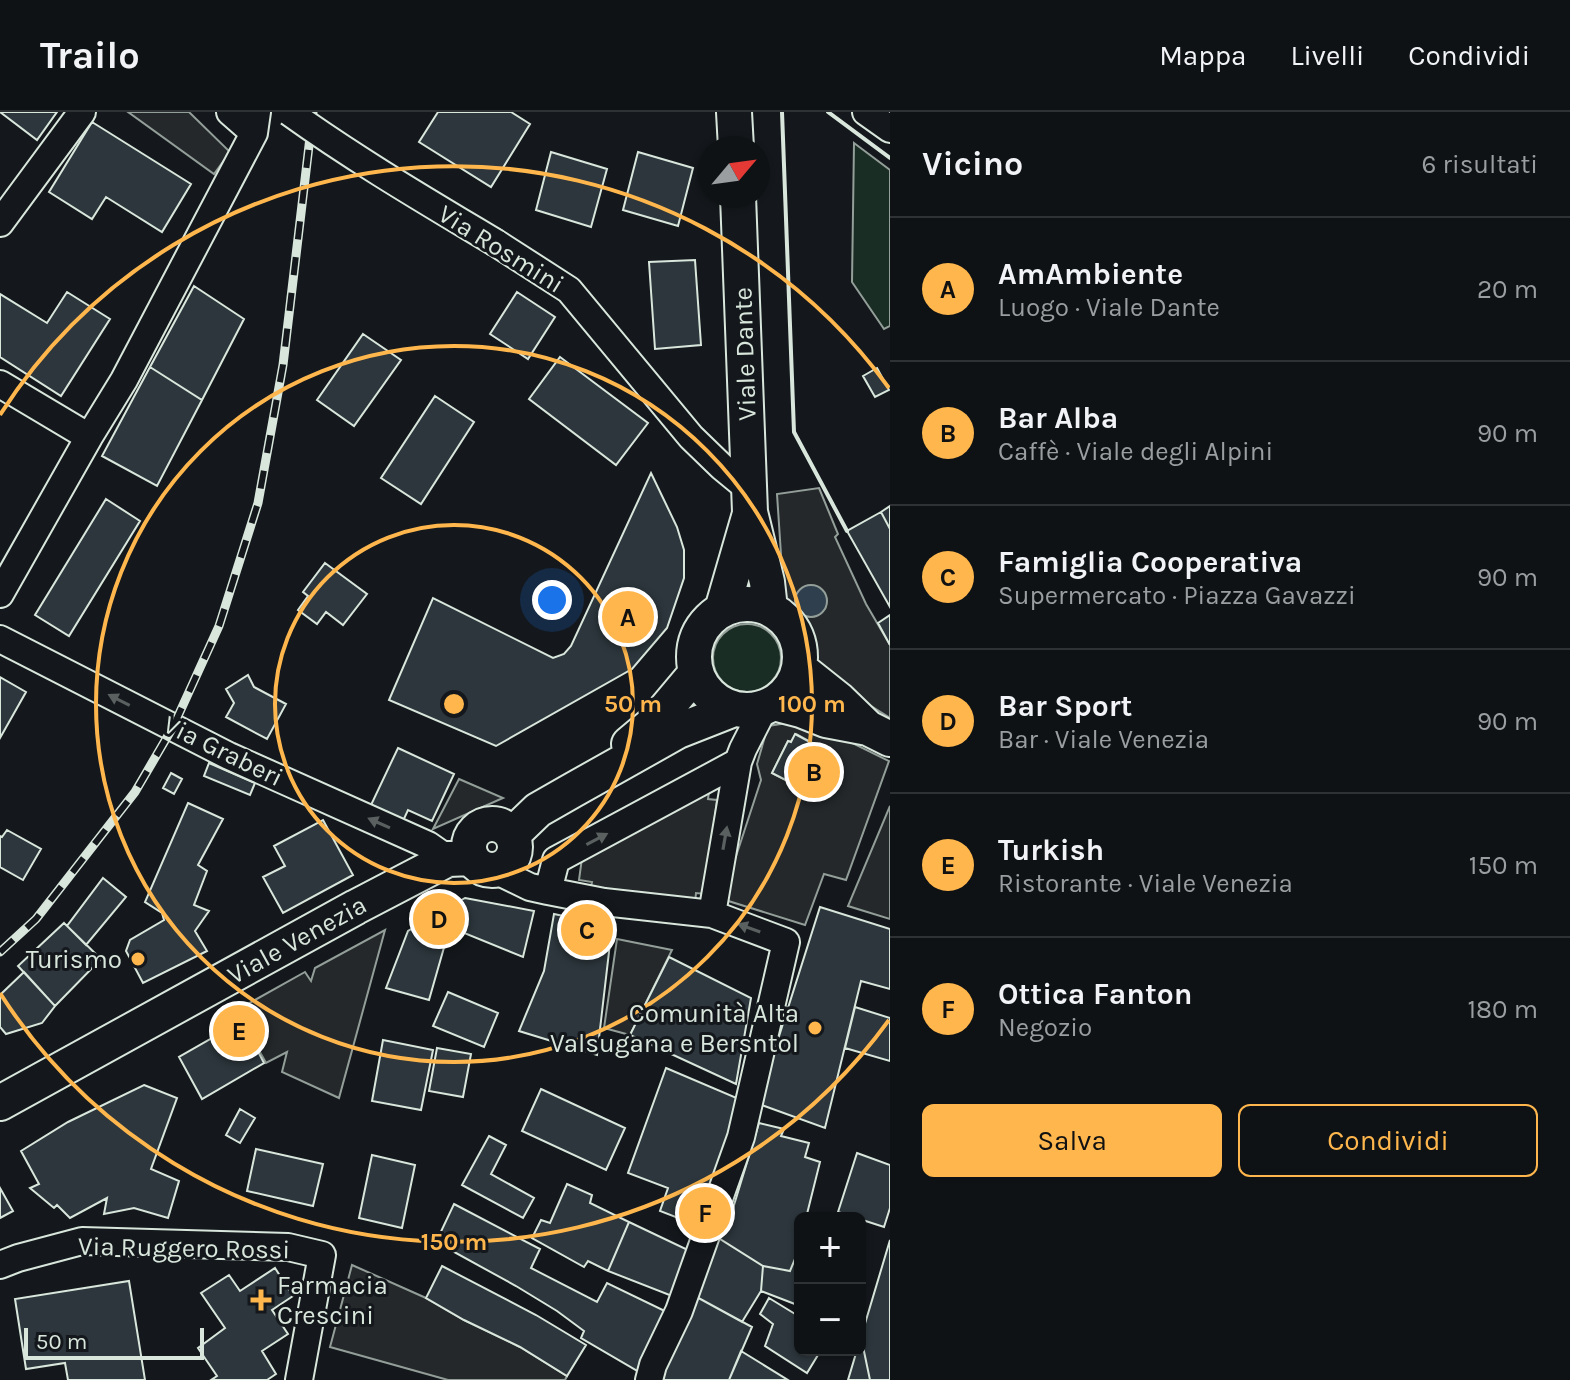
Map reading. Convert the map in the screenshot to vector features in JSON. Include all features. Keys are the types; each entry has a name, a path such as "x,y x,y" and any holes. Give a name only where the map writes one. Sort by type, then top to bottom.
{"main road":[{"path":"734,112 735,136"},
{"name":"Viale Dante","path":"738,208 750,501 770,609"},
{"name":"Viale Dante","path":"722,610 750,501"},
{"path":"471,862 508,863 515,849 512,835 538,810 678,731 757,707 788,691 795,680 800,656 798,641 790,627 770,609 751,604 736,605 707,621 696,640 696,673 704,689 717,702 757,707 801,710 879,734"},
{"path":"799,668 879,734"},
{"path":"573,790 654,723 696,673"},
{"name":"Viale Venezia","path":"0,1103 356,907 471,862"}],"street":[{"path":"0,223 82,112"},
{"path":"0,594 124,380 256,122 230,112"},
{"name":"Via Rosmini","path":"289,112 393,182 569,290 691,437 750,501"},
{"path":"866,112 890,129"},
{"path":"0,384 89,437"},
{"name":"Via Graberi","path":"0,639 229,756 530,887 604,902 712,914 786,942 741,1137 679,1311 649,1380"},
{"path":"712,914 738,762 757,707"},
{"path":"548,891 556,860 738,762"},
{"name":"Via Ruggero Rossi","path":"0,1265 82,1241 288,1247 322,1255 299,1380"}],"green space":[{"path":"854,143 890,170 890,326 884,329 852,282"},
{"path":"754,624 775,639 781,658 779,671 771,682 754,692 740,692 723,682 715,671 713,651 723,634 734,626"}],"shaded area":[{"path":"128,112 189,112 230,152 214,174"},
{"path":"819,488 838,534 835,537 866,604 890,645 890,718 804,664 797,636 785,615 777,494"},
{"path":"800,721 822,728 889,761 846,880 824,874 805,925 722,899 761,780 757,764 768,726","holes":["796,734 825,750 821,758 826,760 834,773 827,791 809,792 772,773 788,741 791,742"]},
{"path":"459,779 503,798 433,829"},
{"path":"710,784 708,799 717,800 705,894 696,893 695,903 590,891 592,882 579,880 582,858"},
{"path":"890,806 890,919 848,906"},
{"path":"385,930 339,1098 282,1072 287,1052 266,1063 237,1010 305,972 311,981 315,968"},
{"path":"617,939 672,950 630,1035 604,1028"},
{"path":"352,1265 426,1298 520,1347 567,1376 565,1380 448,1380 330,1347"}],"water":[{"path":"811,585 823,589 827,601 823,613 811,617 799,613 795,601 799,589"}],"building":[{"path":"0,112 57,112 37,140"},
{"path":"438,112 511,112 530,124 491,187 419,142"},
{"path":"92,122 191,184 162,232 106,197 92,219 49,192"},
{"path":"551,152 607,169 591,227 536,210"},
{"path":"638,152 693,168 678,226 623,210"},
{"path":"695,260 701,345 655,349 649,262"},
{"path":"194,286 244,319 202,400 150,367"},
{"path":"67,292 110,319 61,396 0,357 0,294 47,323"},
{"path":"517,292 555,317 528,359 490,334"},
{"path":"363,334 401,360 354,426 317,400"},
{"path":"560,357 648,423 616,465 529,399"},
{"path":"150,367 202,400 157,486 102,456"},
{"path":"877,368 889,390 875,397 863,376"},
{"path":"435,396 474,422 421,504 381,478"},
{"path":"651,473 677,527 684,550 684,578 667,628 632,669 496,746 389,700 433,598 553,658 564,654 571,646"},
{"path":"106,499 140,521 69,636 35,615"},
{"path":"890,506 890,529 881,512"},
{"path":"881,512 890,529 890,607 847,531"},
{"path":"325,563 367,594 343,625 326,612 317,624 298,610 308,596 303,592"},
{"path":"890,615 890,645 878,623"},
{"path":"248,675 254,687 286,704 267,739 226,717 234,703 226,689"},
{"path":"0,677 26,692 0,738"},
{"path":"795,734 825,750 821,758 826,760 834,773 827,791 809,792 772,773 788,741 791,742"},
{"path":"398,748 454,774 432,821 408,810 403,821 371,805"},
{"path":"209,763 255,783 250,795 204,776"},
{"path":"171,773 182,779 174,794 163,788"},
{"path":"188,803 223,819 198,865 207,871 194,905 209,911 195,931 207,951 143,983 126,951 130,940 164,920 162,913 145,902"},
{"path":"323,820 353,875 283,913 263,877 285,866 274,846"},
{"path":"7,830 41,849 23,880 0,867 0,836"},
{"path":"103,878 126,897 86,945 67,926"},
{"path":"465,898 534,911 523,957 462,932 447,937 429,1000 386,988 408,931"},
{"name":"Comunità Alta Valsugana e Bersntol","path":"820,907 890,929 890,989 861,981 825,1128 759,1104"},
{"path":"554,914 612,926 597,1055 519,1031 544,971"},
{"path":"64,923 101,959 55,1006 18,966"},
{"path":"669,957 751,998 736,1084 630,1035"},
{"path":"24,972 55,1006 42,1023 6,1034 0,1027 0,995"},
{"path":"448,992 498,1013 484,1047 433,1026"},
{"path":"855,1007 890,1018 890,1061 845,1048"},
{"path":"242,1021 264,1063 202,1099 179,1057"},
{"path":"383,1040 433,1050 421,1110 372,1101"},
{"path":"437,1048 471,1054 463,1097 429,1091"},
{"path":"666,1068 739,1099 704,1228 660,1211 668,1188 628,1173"},
{"path":"144,1085 177,1098 151,1169 179,1181 168,1218 134,1208 104,1214 107,1198 70,1218 57,1205 54,1208 30,1188 39,1184 21,1151 68,1122"},
{"path":"541,1089 625,1128 606,1170 522,1131"},
{"path":"240,1109 255,1118 240,1143 226,1135"},
{"path":"759,1123 784,1129 781,1136 809,1143 805,1157 820,1162 808,1212 794,1212 794,1261 790,1271 763,1266 717,1237 727,1228"},
{"path":"489,1136 506,1145 491,1174 534,1198 523,1218 462,1185"},
{"path":"256,1149 323,1164 313,1206 247,1191"},
{"path":"857,1153 890,1165 890,1208 884,1227 866,1221 866,1212 838,1212"},
{"path":"372,1155 415,1165 402,1228 359,1218"},
{"path":"567,1184 592,1195 590,1203 629,1222 608,1271 588,1261 584,1267 532,1238 541,1220 550,1223"},
{"path":"0,1188 13,1211 0,1218"},
{"path":"454,1204 540,1249 531,1268 597,1302 607,1283 671,1314 641,1373 581,1338 584,1331 557,1311 436,1242"},
{"path":"629,1222 690,1251 672,1296 608,1271"},
{"path":"717,1237 763,1266 761,1291 742,1322 693,1295"},
{"path":"890,1240 890,1380 870,1380 865,1356 866,1320"},
{"path":"794,1261 794,1304 761,1291 763,1266 790,1271"},
{"path":"442,1266 586,1345 567,1376 520,1347 426,1298"},
{"path":"275,1268 293,1296 272,1310 288,1334 262,1351 276,1374 267,1380 211,1380 217,1376 198,1348 225,1328 201,1293 229,1275 240,1291"},
{"path":"129,1281 145,1380 68,1380 65,1363 26,1369 15,1299"},
{"path":"693,1295 752,1327 729,1380 664,1380 658,1374"},
{"path":"769,1298 794,1313 794,1356 817,1356 807,1373 765,1346 773,1324 760,1314"},
{"path":"741,1351 788,1380 729,1380"},
{"path":"855,1356 865,1356 870,1380 848,1380"}],"railway":[{"path":"0,952 36,919 135,792 173,727 219,626 258,503 283,365 313,112"}],"wall":[{"path":"782,112 794,432 847,531"},
{"path":"828,112 890,158"}],"place":[{"name":"AmAmbiente","path":"628,617"},
{"name":"Bar Alba","path":"814,772"},
{"name":"Bar Sport","path":"439,919"},
{"name":"Famiglia Cooperativa","path":"587,930"},
{"name":"Turismo","path":"138,959"},
{"name":"Comunità Alta Valsugana e Bersntol","path":"815,1028"},
{"name":"Turkish","path":"239,1031"},
{"name":"Ottica Fanton","path":"705,1213"},
{"name":"Farmacia Crescini","path":"261,1300"}]}
